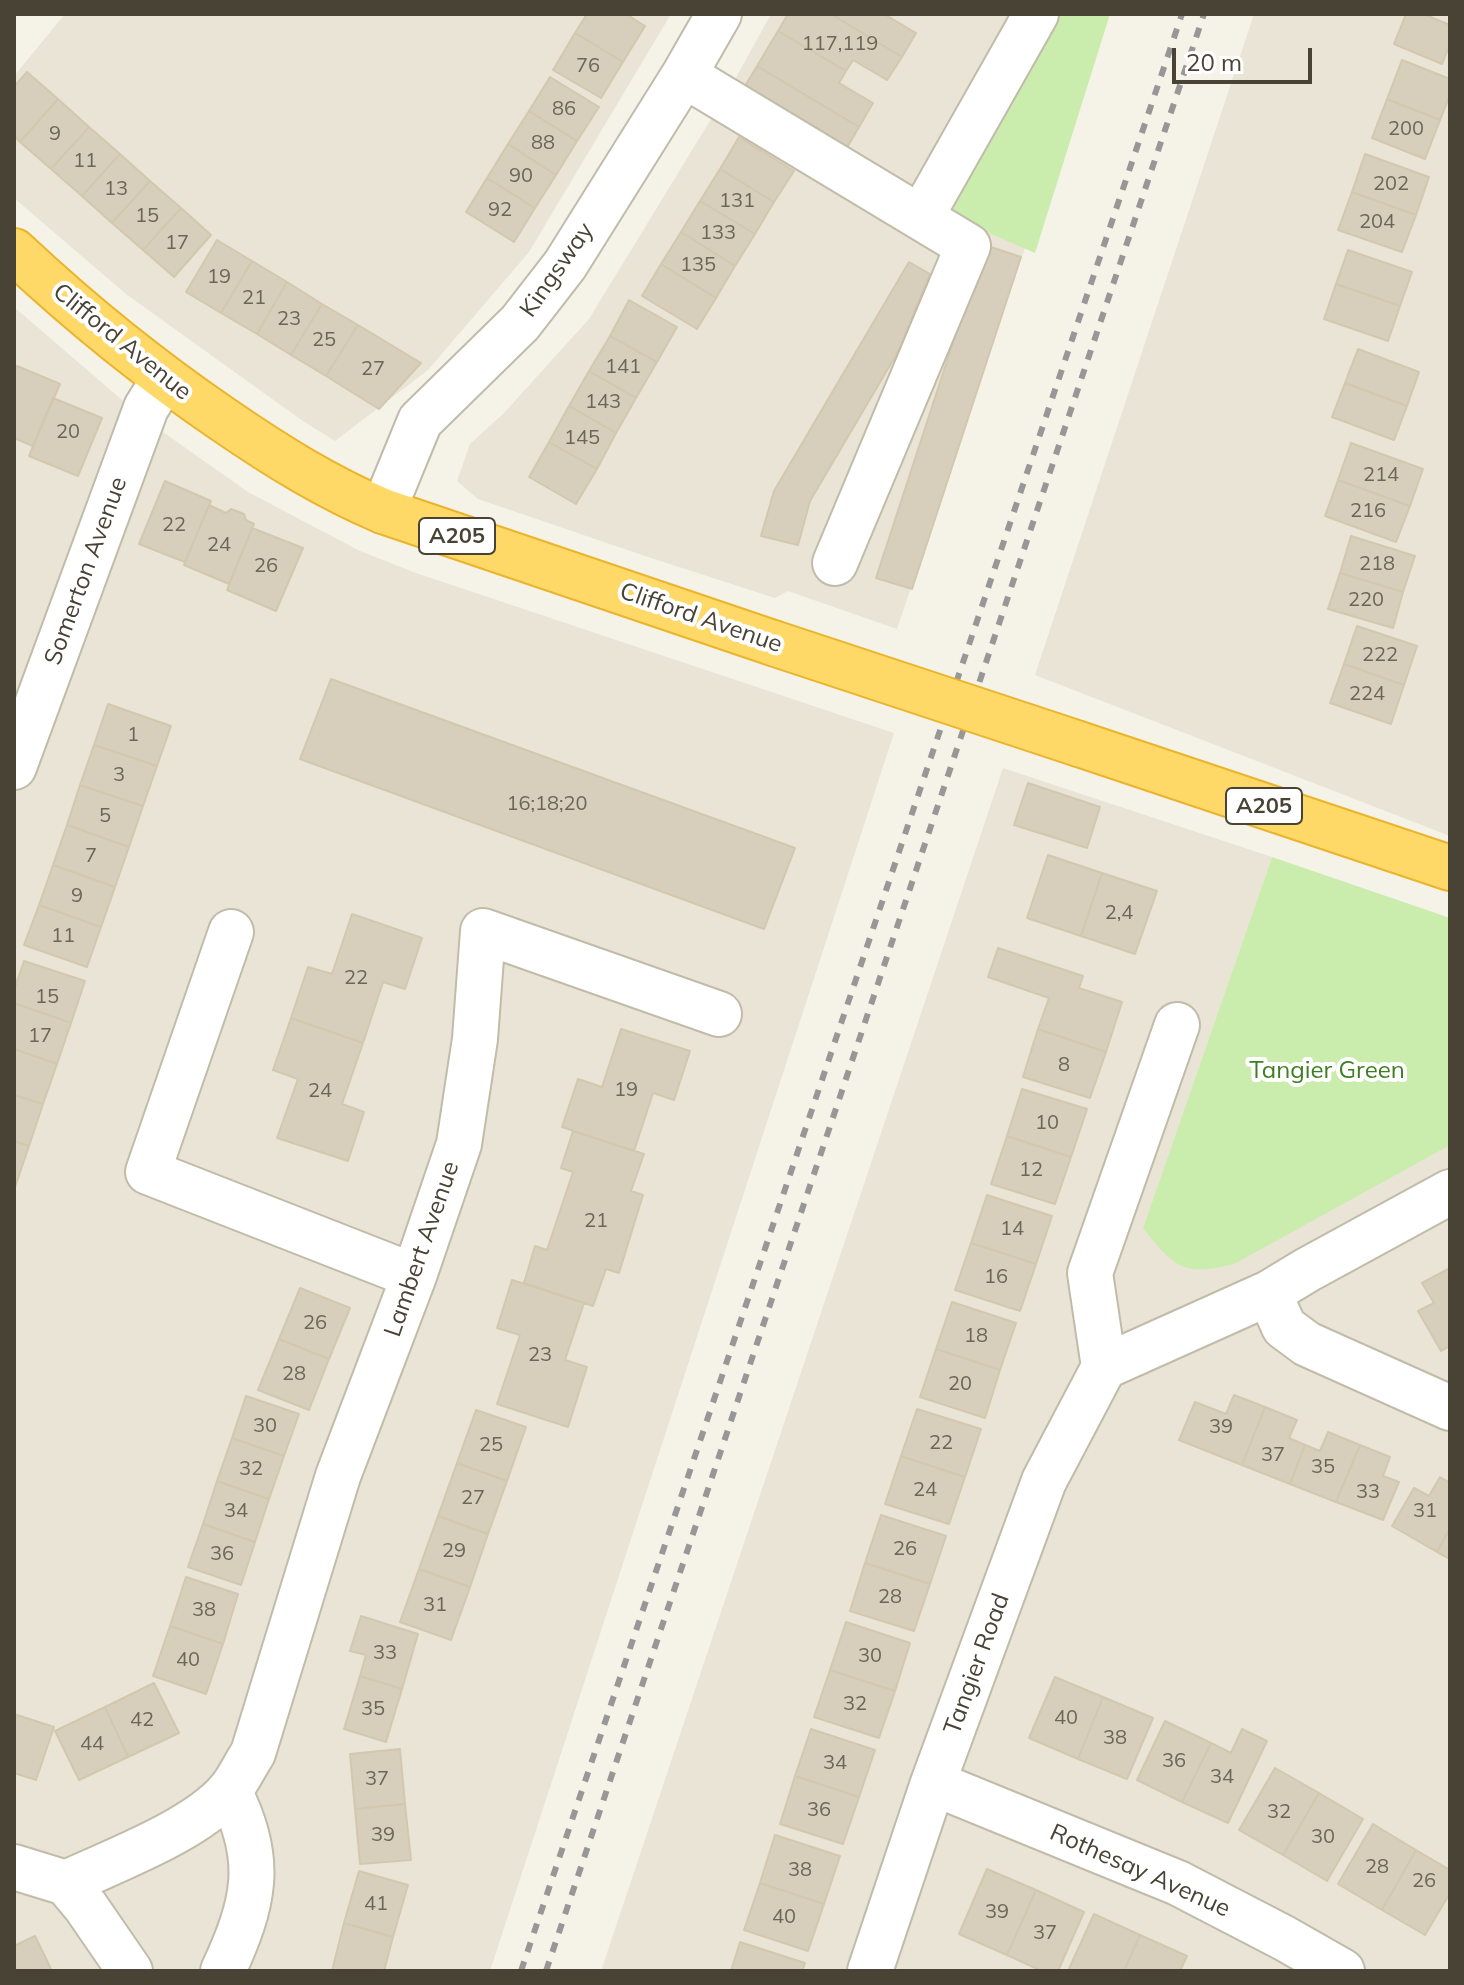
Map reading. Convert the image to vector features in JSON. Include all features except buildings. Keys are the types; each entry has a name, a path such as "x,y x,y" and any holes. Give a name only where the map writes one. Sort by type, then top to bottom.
{"highway":[{"name":"Clifford Avenue","path":"14,251 69,302 164,379 281,459 339,493 383,511 773,643 1450,868"}],"street":[{"name":"Kingsway","path":"383,511 420,421 520,323 565,265 719,14"},
{"path":"921,217 1036,14"},
{"path":"684,75 968,246 835,563"},
{"name":"Somerton Avenue","path":"14,767 146,408 164,379"},
{"name":"Lambert Avenue","path":"66,1883 178,1829 210,1808 229,1791 253,1753 338,1476 414,1276 459,1144 475,1039 483,931 719,1014"},
{"path":"231,932 148,1172 414,1276"},
{"path":"1177,1025 1090,1273 1104,1367 1269,1293 1450,1192"},
{"path":"1269,1293 1284,1327 1307,1344 1450,1408"},
{"name":"Tangier Road","path":"870,1971 933,1783 1044,1481 1104,1367"},
{"name":"Rothesay Avenue","path":"933,1783 1178,1883 1342,1971"},
{"path":"223,1971 249,1905 253,1868 240,1811 229,1791"},
{"path":"14,1867 66,1883 95,1918 130,1971"}],"shaded area":[{"path":"65,14 671,14 529,252 428,370 335,441 126,294 14,198 14,76"},
{"path":"771,14 1100,14 897,629 788,591 775,598 648,557 478,499 457,481 470,444 504,413 589,319 733,83"},
{"path":"1254,14 1450,14 1450,836 1035,675"},
{"path":"14,307 143,418 248,492 360,551 416,573 894,733 490,1971 14,1971"},
{"path":"1003,768 1272,857 1143,1228 1450,1144 1450,1971 601,1971"}],"green space":[{"path":"1047,14 1110,14 1035,253 936,210"},
{"name":"Tangier Green","path":"1272,857 1450,918 1450,1145 1234,1264 1191,1269 1172,1260 1143,1228"}],"railway":[{"path":"521,1971 1182,14"},
{"path":"546,1971 1204,14"}]}
